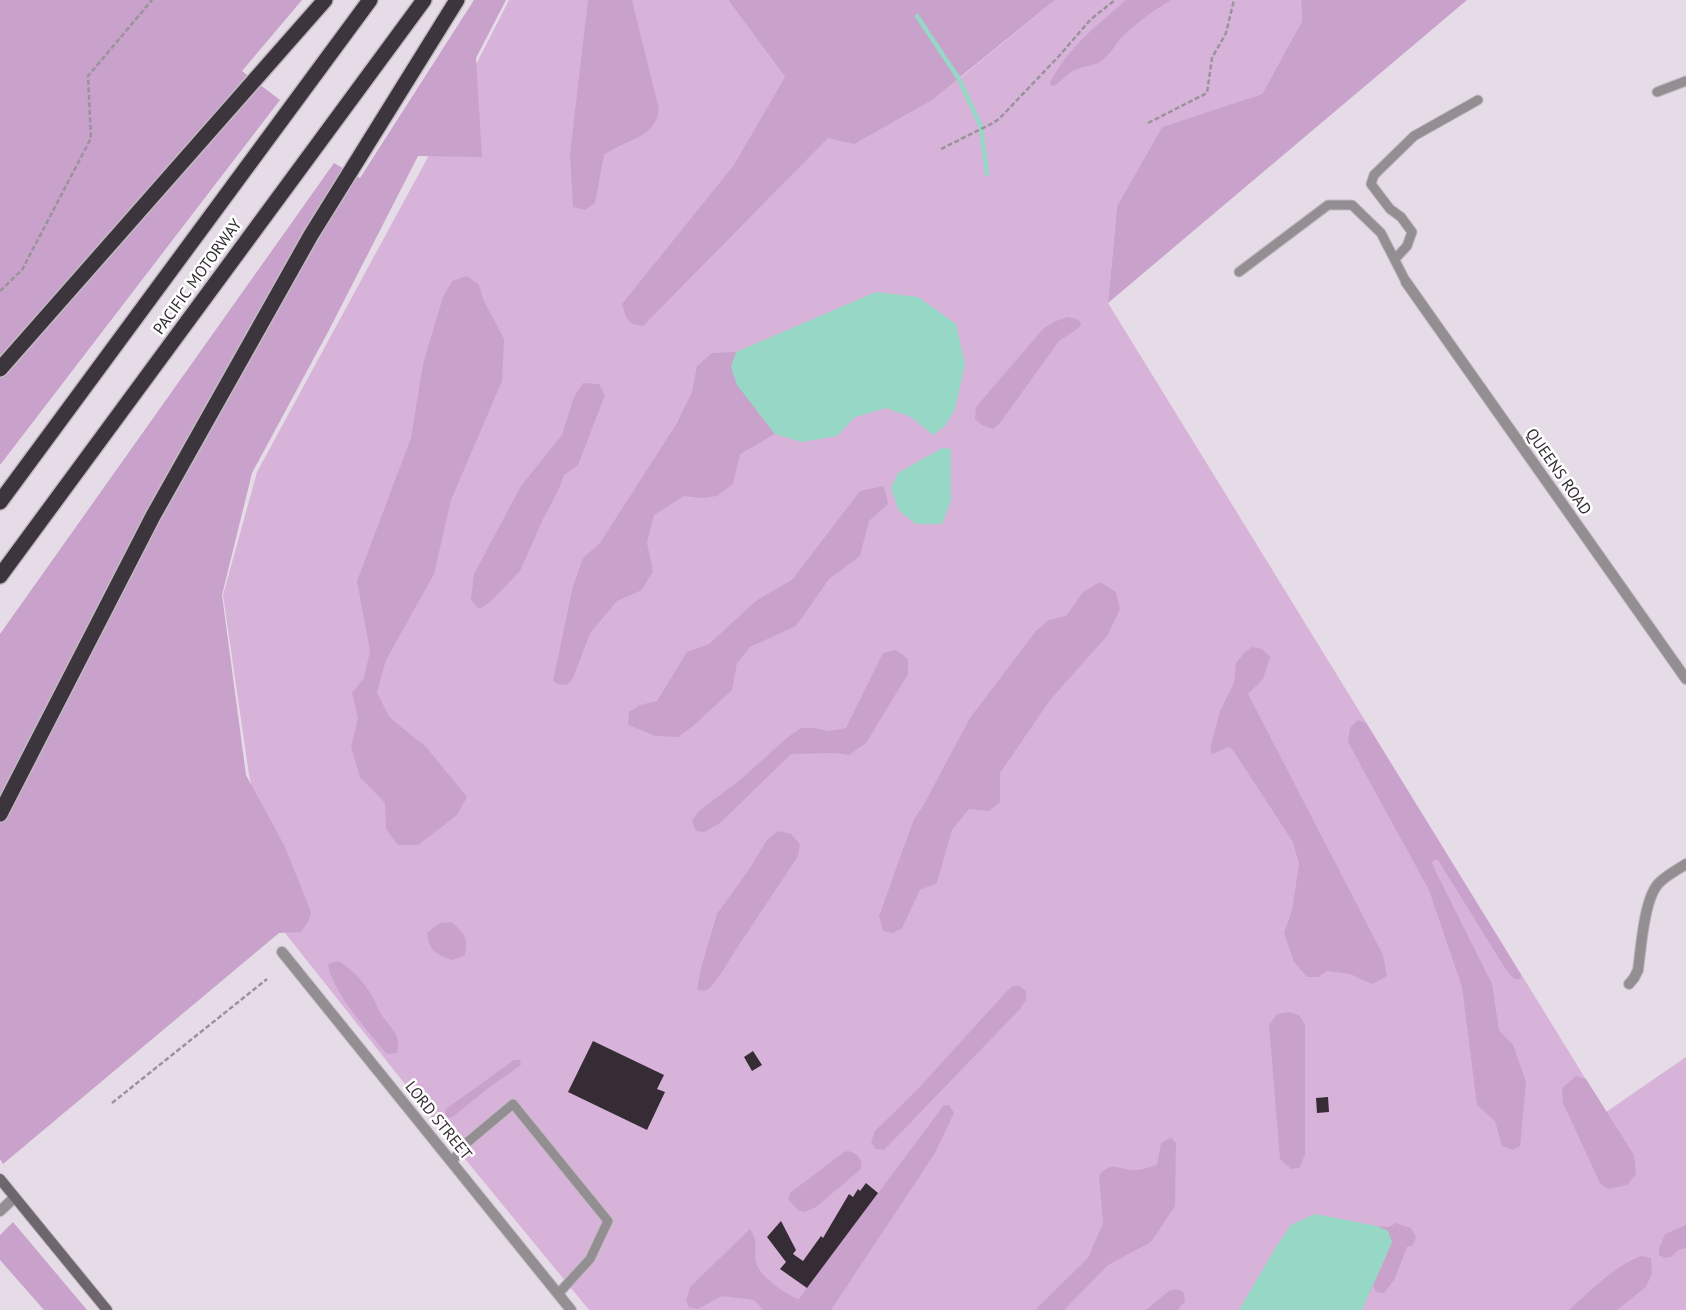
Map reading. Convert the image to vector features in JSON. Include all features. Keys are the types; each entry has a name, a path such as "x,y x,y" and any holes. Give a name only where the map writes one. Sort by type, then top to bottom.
{"highway":[{"path":"0,369 325,0"},
{"name":"PACIFIC MOTORWAY","path":"0,502 370,0"},
{"name":"PACIFIC MOTORWAY","path":"0,576 424,0"},
{"path":"0,814 162,498 311,235 457,0"}],"main road":[{"path":"0,1179 107,1310"},
{"path":"0,1185 14,1198"}],"street":[{"name":"QUEENS ROAD","path":"1406,282 1686,679"},
{"path":"1629,984 1638,970 1646,914 1652,892 1665,878 1686,864"},
{"name":"LORD STREET","path":"282,952 571,1310"},
{"path":"0,1211 14,1198"}],"lane":[{"path":"1657,92 1686,81"},
{"path":"1395,259 1407,246 1412,232 1401,217 1390,209 1371,184 1374,175 1414,136 1478,100"},
{"path":"1240,272 1328,206 1352,206 1380,233 1406,282"},
{"path":"452,1162 464,1145 513,1104 608,1221 590,1259 558,1294"}],"path":[{"path":"0,291 22,270 91,138 88,76 152,0"},
{"path":"940,149 970,136 998,119 1059,56 1091,19 1115,0"},
{"path":"1148,123 1208,93 1212,58 1226,33 1234,0"},
{"path":"112,1103 267,979"}],"shaded area":[{"path":"0,0 302,0 242,71 280,100 0,465"},
{"path":"474,0 506,0 476,58 482,157 418,156 328,332 252,473 222,595 246,775 285,847 311,912 308,922 301,932 279,933 3,1164 0,1159 0,634 334,163 360,178"},
{"path":"509,0 728,0 785,77 959,79 1055,0 1301,0 1302,21 1262,94 1162,127 1117,206 1108,303 1606,1112 1686,1057 1686,1310 589,1310 447,1137 281,928 249,775 223,595 257,472 441,133"},
{"path":"588,0 632,0 659,109 657,119 646,133 604,155 595,203 585,210 573,207 570,154"},
{"path":"728,0 1055,0 932,100 854,144 828,138 643,326 632,324 626,317 622,304 734,165 785,77"},
{"path":"1126,0 1171,0 1133,26 1101,61 1073,71 1052,86 1050,83 1057,70 1074,48"},
{"path":"1301,0 1467,0 1108,303 1117,206 1162,127 1262,94 1302,21"},
{"path":"467,276 479,285 483,299 504,339 502,381 451,500 434,574 386,660 377,692 389,717 426,747 467,797 457,815 418,845 398,845 386,829 385,803 360,777 351,747 358,718 352,693 364,678 370,651 357,581 411,438 423,364 443,297 452,281"},
{"path":"876,292 918,297 956,324 965,364 955,409 945,426 933,435 911,417 886,408 855,417 837,436 802,442 775,434 737,385 731,367 736,352"},
{"path":"1068,317 1077,319 1081,323 1080,327 1059,341 1000,423 993,429 982,425 975,419 976,407 1044,328"},
{"path":"736,352 731,367 759,414 775,434 740,454 733,484 717,496 702,498 684,496 654,515 647,543 653,571 642,590 617,601 590,633 573,678 567,685 558,684 553,681 573,586 583,558 600,543 677,423 692,392 697,366 712,353"},
{"path":"583,383 599,384 605,395 578,465 564,475 520,571 489,603 479,609 471,600 474,574 521,486 562,435 574,397"},
{"path":"942,448 951,449 951,500 942,524 916,524 899,511 891,488 898,473"},
{"path":"884,486 888,504 869,521 860,556 829,579 796,626 750,647 737,663 732,690 693,726 678,737 656,736 628,725 629,712 640,705 657,701 687,652 709,644 757,600 792,580 860,491"},
{"path":"1100,582 1116,592 1120,609 1107,636 1050,700 1000,773 1000,802 989,811 969,809 952,830 937,883 920,890 902,928 893,933 883,931 879,916 914,819 923,806 970,718 1036,631 1049,620 1066,616 1083,592"},
{"path":"1252,647 1262,649 1270,657 1263,679 1248,694 1383,955 1387,976 1372,984 1350,974 1327,971 1318,977 1307,977 1294,962 1284,933 1292,911 1299,864 1293,842 1233,750 1229,747 1212,754 1210,749 1220,711 1234,683 1236,663"},
{"path":"896,650 908,659 908,674 866,743 849,755 835,753 791,754 720,823 704,832 696,831 692,821 699,811 740,780 788,737 801,728 828,731 846,728 883,653"},
{"path":"1358,720 1366,723 1521,975 1521,979 1514,979 1505,968 1438,860 1434,860 1432,862 1435,870 1492,984 1499,1030 1513,1045 1526,1082 1520,1146 1513,1150 1502,1146 1495,1121 1477,1105 1462,987 1429,890 1348,742 1350,728"},
{"path":"778,831 791,834 800,844 798,856 714,983 705,991 697,990 701,968 717,914 750,868 767,840"},
{"path":"451,922 460,929 466,940 465,955 453,960 434,951 427,933 440,923"},
{"path":"338,961 355,974 369,991 383,1017 394,1031 398,1041 397,1053 387,1054 343,998 330,974 328,964"},
{"path":"1013,986 1019,986 1026,991 1026,1000 1020,1009 884,1150 876,1149 871,1142 875,1131 917,1090"},
{"path":"1290,1012 1300,1016 1305,1025 1305,1155 1299,1168 1291,1169 1280,1159 1269,1025 1277,1014"},
{"path":"514,1060 520,1060 521,1065 454,1116 449,1118 445,1114 446,1109"},
{"path":"1576,1076 1586,1079 1634,1155 1636,1174 1627,1185 1608,1189 1600,1183 1563,1103 1562,1088"},
{"path":"944,1105 949,1105 954,1113 935,1153 831,1310 763,1310 754,1300 722,1296 698,1309 689,1307 686,1300 690,1287 750,1229 755,1241 756,1262 762,1273 781,1289 799,1299"},
{"path":"1171,1138 1176,1143 1175,1206 1151,1242 1108,1265 1064,1310 1035,1310 1088,1258 1103,1223 1099,1175 1111,1167 1136,1170 1157,1165 1161,1143"},
{"path":"844,1152 855,1153 859,1157 861,1169 816,1207 804,1212 798,1210 788,1199 790,1193"},
{"path":"1315,1214 1377,1226 1388,1231 1392,1242 1362,1310 1239,1310 1291,1225"},
{"path":"13,1222 87,1310 44,1310 0,1260 0,1235"},
{"path":"1396,1223 1411,1228 1416,1237 1413,1245 1407,1247 1394,1280 1384,1293 1376,1292 1373,1286 1392,1242 1387,1231 1377,1226 1389,1227"},
{"path":"1686,1225 1686,1248 1678,1250 1671,1257 1665,1258 1659,1255 1659,1248 1665,1234"},
{"path":"1642,1256 1651,1258 1652,1273 1646,1287 1617,1310 1569,1310 1613,1272"},
{"path":"1178,1289 1184,1293 1185,1301 1178,1310 1146,1310 1169,1291"}],"building":[{"path":"593,1041 664,1075 657,1089 665,1092 647,1130 568,1092"},
{"path":"753,1051 762,1065 752,1071 744,1057"},
{"path":"1328,1097 1329,1112 1317,1113 1316,1098"},
{"path":"866,1183 878,1193 807,1288 780,1269 786,1262 767,1237 781,1221 796,1250 793,1254 803,1261 821,1236 823,1238 849,1194 853,1197 858,1189 860,1191"}],"waterway":[{"path":"917,16 959,79 981,127 987,174"}]}
